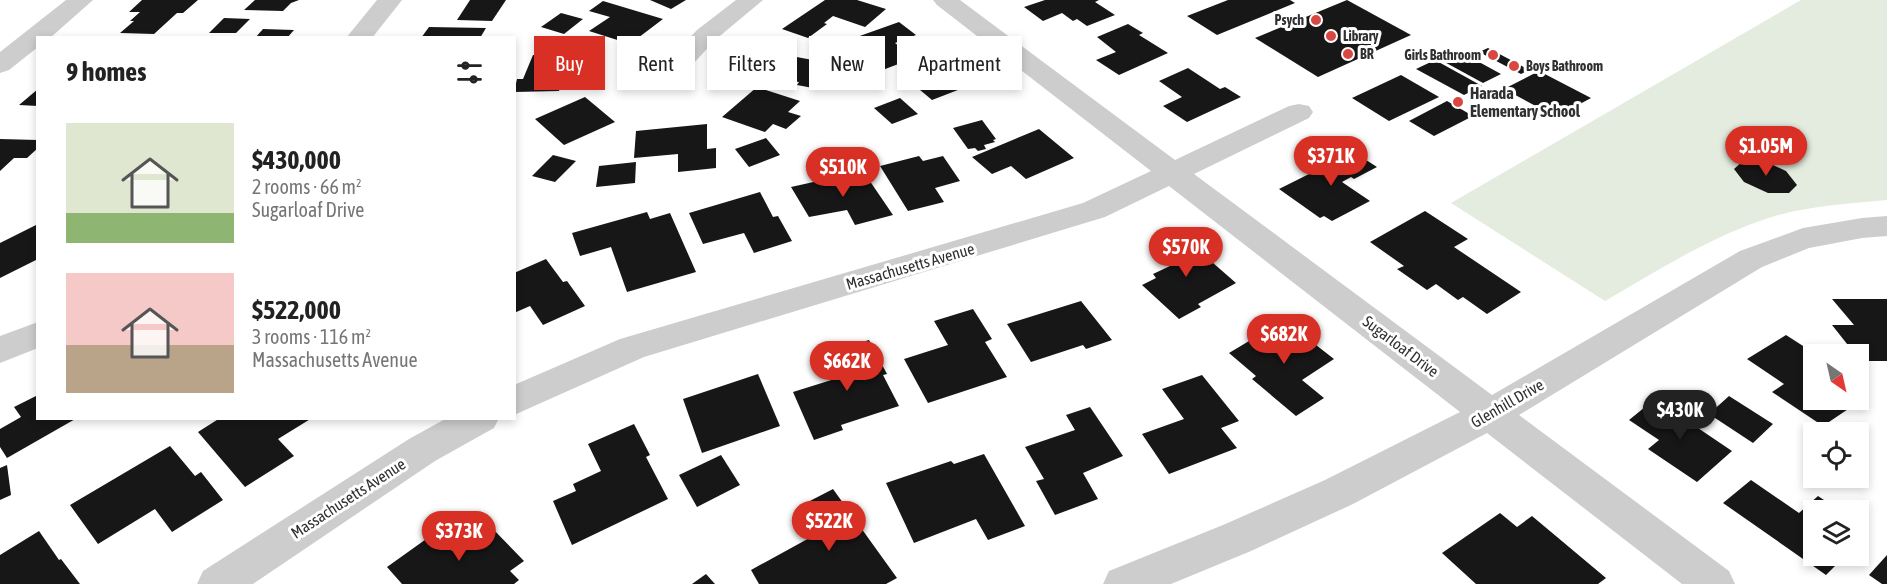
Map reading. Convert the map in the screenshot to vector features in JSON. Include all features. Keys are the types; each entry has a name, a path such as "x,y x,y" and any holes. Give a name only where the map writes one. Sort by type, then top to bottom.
{"street":[{"path":"36,36 81,0"},
{"path":"360,36 390,0"},
{"path":"695,47 706,35 751,0"},
{"name":"Sugarloaf Drive","path":"945,0 1713,584"},
{"path":"0,65 36,36"},
{"name":"Massachusetts Avenue","path":"516,400 632,348 1094,210 1299,112"},
{"name":"Glenhill Drive","path":"1124,584 1237,538 1338,492 1490,414 1751,259 1803,238 1887,226"},
{"path":"0,350 36,334"},
{"name":"Massachusetts Avenue","path":"218,584 422,450 477,420"}],"shaded area":[{"path":"1801,0 1887,0 1887,200 1807,209 1760,221 1700,247 1605,301 1451,203"}],"building":[{"path":"142,0 198,0 183,13 177,13 154,34 120,33 134,21 130,21 140,12 129,12"},
{"path":"255,0 299,0 291,3 283,11 244,10"},
{"path":"470,0 506,0 492,21 457,20"},
{"path":"650,0 686,0 671,9"},
{"path":"825,0 857,0 886,9 865,27 833,16 824,23 827,24 808,38 782,29"},
{"path":"1045,0 1099,0 1095,2 1115,15 1087,26 1077,19 1073,21 1062,13 1043,21 1024,7"},
{"path":"1228,0 1290,0 1295,3 1217,35 1187,16"},
{"path":"1347,0 1411,35 1318,77 1255,38"},
{"path":"603,1 663,19 641,36 617,36 617,40 589,31 610,17 589,11"},
{"path":"561,13 583,19 564,34 541,27"},
{"path":"224,18 250,19 236,33 209,33"},
{"path":"899,22 916,35 897,36 895,43 897,45 897,64 885,69 885,36 860,36"},
{"path":"1128,24 1143,33 1139,35 1168,53 1119,75 1096,60 1116,52 1097,37"},
{"path":"429,27 486,28 481,36 422,36"},
{"path":"263,29 294,30 289,36 257,36"},
{"path":"1488,48 1529,70 1521,74 1479,52"},
{"path":"1457,50 1501,74 1483,83 1439,59"},
{"path":"534,55 534,90 559,90 516,92 517,79 523,79"},
{"path":"797,57 809,59 809,87 797,85 799,82 797,82"},
{"path":"1435,60 1482,86 1464,95 1416,69"},
{"path":"1188,68 1220,89 1225,87 1241,97 1187,122 1163,106 1182,97 1159,81"},
{"path":"1539,71 1591,98 1556,117 1504,89"},
{"path":"1401,75 1439,97 1389,121 1352,98"},
{"path":"754,90 766,90 800,101 788,112 801,116 786,129 773,124 765,132 722,117"},
{"path":"920,90 958,90 932,100"},
{"path":"36,91 36,106 19,105"},
{"path":"585,97 615,122 564,145 535,119"},
{"path":"900,98 918,114 892,124 874,108"},
{"path":"1447,101 1473,116 1434,136 1409,121"},
{"path":"982,120 996,139 993,140 995,142 984,145 986,149 978,151 975,148 968,149 953,128"},
{"path":"707,124 707,149 716,148 716,168 678,172 678,154 634,158 636,131"},
{"path":"1039,129 1074,158 1026,179 1011,166 992,174 972,157"},
{"path":"766,138 780,155 749,167 735,149"},
{"path":"0,139 36,140 36,150 27,158 14,158 0,171"},
{"path":"1349,149 1377,167 1354,179 1351,177 1342,182 1370,201 1332,221 1324,216 1320,218 1279,189 1319,169 1317,168 1329,163 1326,161"},
{"path":"553,155 576,161 555,182 532,176"},
{"path":"919,156 923,161 943,156 960,181 935,188 944,202 908,211 880,166"},
{"path":"1743,161 1764,161 1786,171 1797,185 1789,193 1768,193 1744,182 1734,169"},
{"path":"636,162 635,183 596,187 599,166"},
{"path":"863,171 893,215 855,225 847,210 809,217 791,187"},
{"path":"760,192 773,217 778,216 792,241 754,253 744,233 703,244 689,213"},
{"path":"1425,211 1468,239 1454,247 1521,292 1487,314 1463,297 1458,300 1436,284 1427,290 1397,269 1404,266 1370,242"},
{"path":"647,212 650,219 670,213 696,272 627,292 611,247 580,256 572,233"},
{"path":"36,225 36,260 0,278 0,243"},
{"path":"1181,235 1236,283 1198,304 1201,307 1179,319 1142,285 1156,278 1153,274 1170,266 1151,250"},
{"path":"546,259 563,282 567,281 585,306 543,325 530,306 516,312 516,272"},
{"path":"1832,299 1887,299 1887,361 1869,361 1869,344 1847,344 1832,325 1854,325"},
{"path":"1081,301 1112,340 1086,349 1083,345 1031,362 1007,324"},
{"path":"973,309 992,339 985,342 1007,377 928,403 904,359 948,345 934,321"},
{"path":"1284,320 1334,359 1302,380 1324,398 1296,416 1252,379 1256,376 1229,353"},
{"path":"1786,335 1803,346 1803,410 1847,410 1829,422 1817,422 1772,392 1784,384 1747,359"},
{"path":"869,340 887,374 883,375 899,406 841,425 843,430 814,440 793,392 841,377 829,352"},
{"path":"758,374 780,426 702,453 683,399"},
{"path":"1202,375 1239,421 1221,428 1237,448 1169,474 1142,434 1184,419 1162,389"},
{"path":"36,396 36,420 74,420 7,458 0,447 0,429 21,417 14,407"},
{"path":"1729,396 1773,424 1753,443 1709,414"},
{"path":"1655,399 1732,451 1697,482 1648,449 1659,440 1629,420"},
{"path":"1090,407 1123,456 1083,473 1098,499 1055,515 1036,481 1044,479 1025,447 1075,430 1066,415"},
{"path":"217,420 309,420 278,439 294,456 245,487 198,432"},
{"path":"634,424 650,455 646,457 668,499 572,545 553,501 576,491 573,484 601,471 588,444"},
{"path":"170,446 195,476 201,472 223,500 172,532 155,509 98,544 70,505"},
{"path":"984,454 1025,526 988,540 976,519 914,543 886,483 951,461 954,464"},
{"path":"721,455 740,485 697,507 679,475"},
{"path":"7,465 11,495 0,500 0,468"},
{"path":"1751,480 1799,513 1803,509 1803,559 1723,503"},
{"path":"833,489 897,578 886,584 759,584 751,570 813,536 806,525 817,519 806,503"},
{"path":"1500,513 1517,527 1532,516 1606,578 1598,584 1476,584 1442,553"},
{"path":"489,525 524,561 510,571 519,580 514,584 402,584 387,567 436,532 452,551"},
{"path":"39,531 59,560 61,559 80,584 0,584 0,555"},
{"path":"1887,555 1887,584 1882,584 1869,575"},
{"path":"1813,566 1835,566 1826,575"},
{"path":"706,574 715,584 692,584"}],"place":[{"name":"Psych","path":"1316,20"},
{"name":"Library","path":"1331,36"},
{"name":"BR","path":"1348,54"},
{"name":"Girls Bathroom","path":"1493,55"},
{"name":"Boys Bathroom","path":"1514,66"},
{"name":"Harada Elementary School","path":"1458,102"}]}
